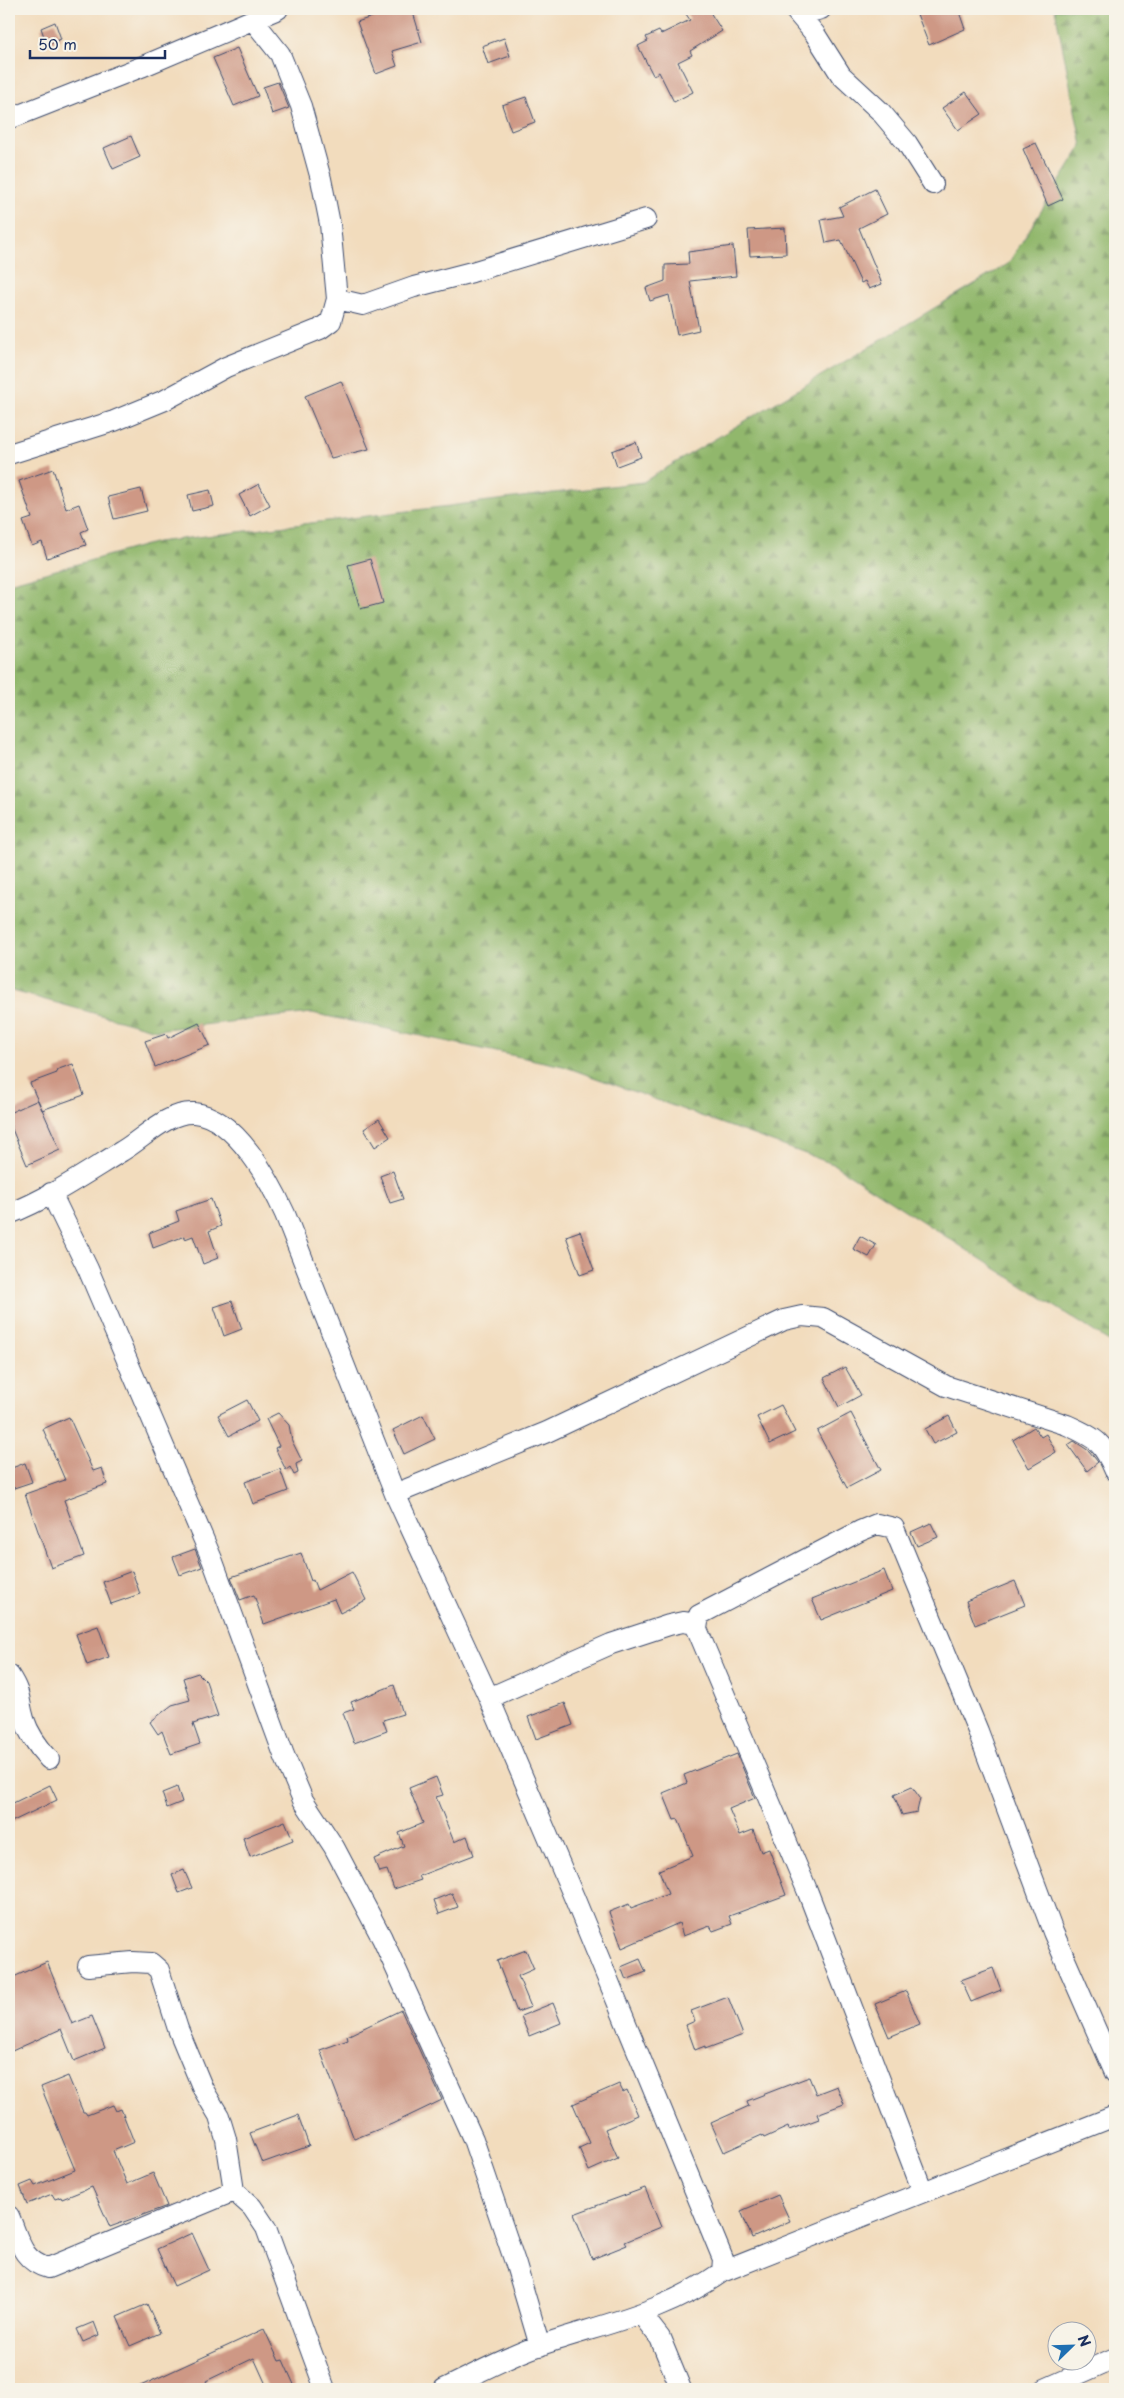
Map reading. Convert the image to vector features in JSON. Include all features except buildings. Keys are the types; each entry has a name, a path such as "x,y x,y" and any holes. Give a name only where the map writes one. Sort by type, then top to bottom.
{"street":[{"path":"9,119 141,68 278,9"},
{"path":"795,10 810,12 821,9"},
{"path":"795,10 815,34 841,75 874,105 907,143 933,184"},
{"path":"9,454 114,421 165,400 226,367 320,329 331,321 337,299 330,224 321,179 301,106 280,54 254,20"},
{"path":"337,299 362,304 646,219"},
{"path":"9,1214 51,1193 124,1150 169,1119 194,1113 211,1119 224,1127 254,1158 274,1190 396,1494 489,1698 574,1897 723,2259 722,2272"},
{"path":"51,1193 88,1268 212,1559 284,1755 304,1800 334,1847 382,1938 473,2140 516,2265 540,2346"},
{"path":"396,1494 548,1432 784,1320 802,1316 823,1318 946,1386 1067,1425 1086,1433 1106,1449 1115,1471"},
{"path":"923,2192 808,1890 697,1629 698,1615 860,1531 877,1524 894,1528 978,1731 1053,1932 1115,2073"},
{"path":"489,1698 611,1644 676,1623 697,1624"},
{"path":"9,1675 19,1691 24,1719 34,1742 49,1759"},
{"path":"88,1966 134,1962 150,1964 158,1970 181,2038 203,2089 219,2116 226,2139 234,2191 252,2207 266,2228 324,2389"},
{"path":"444,2389 540,2346 642,2315 697,2289 722,2272 1115,2116"},
{"path":"9,2216 21,2250 28,2259 38,2266 48,2268 234,2191"},
{"path":"642,2315 660,2338 681,2389"},
{"path":"1045,2389 1115,2358"}],"green space":[{"path":"1055,9 1115,9 1115,1345 833,1164 563,1066 312,1013 156,1030 9,990 9,583 157,542 643,482 1008,264 1082,146"}]}
